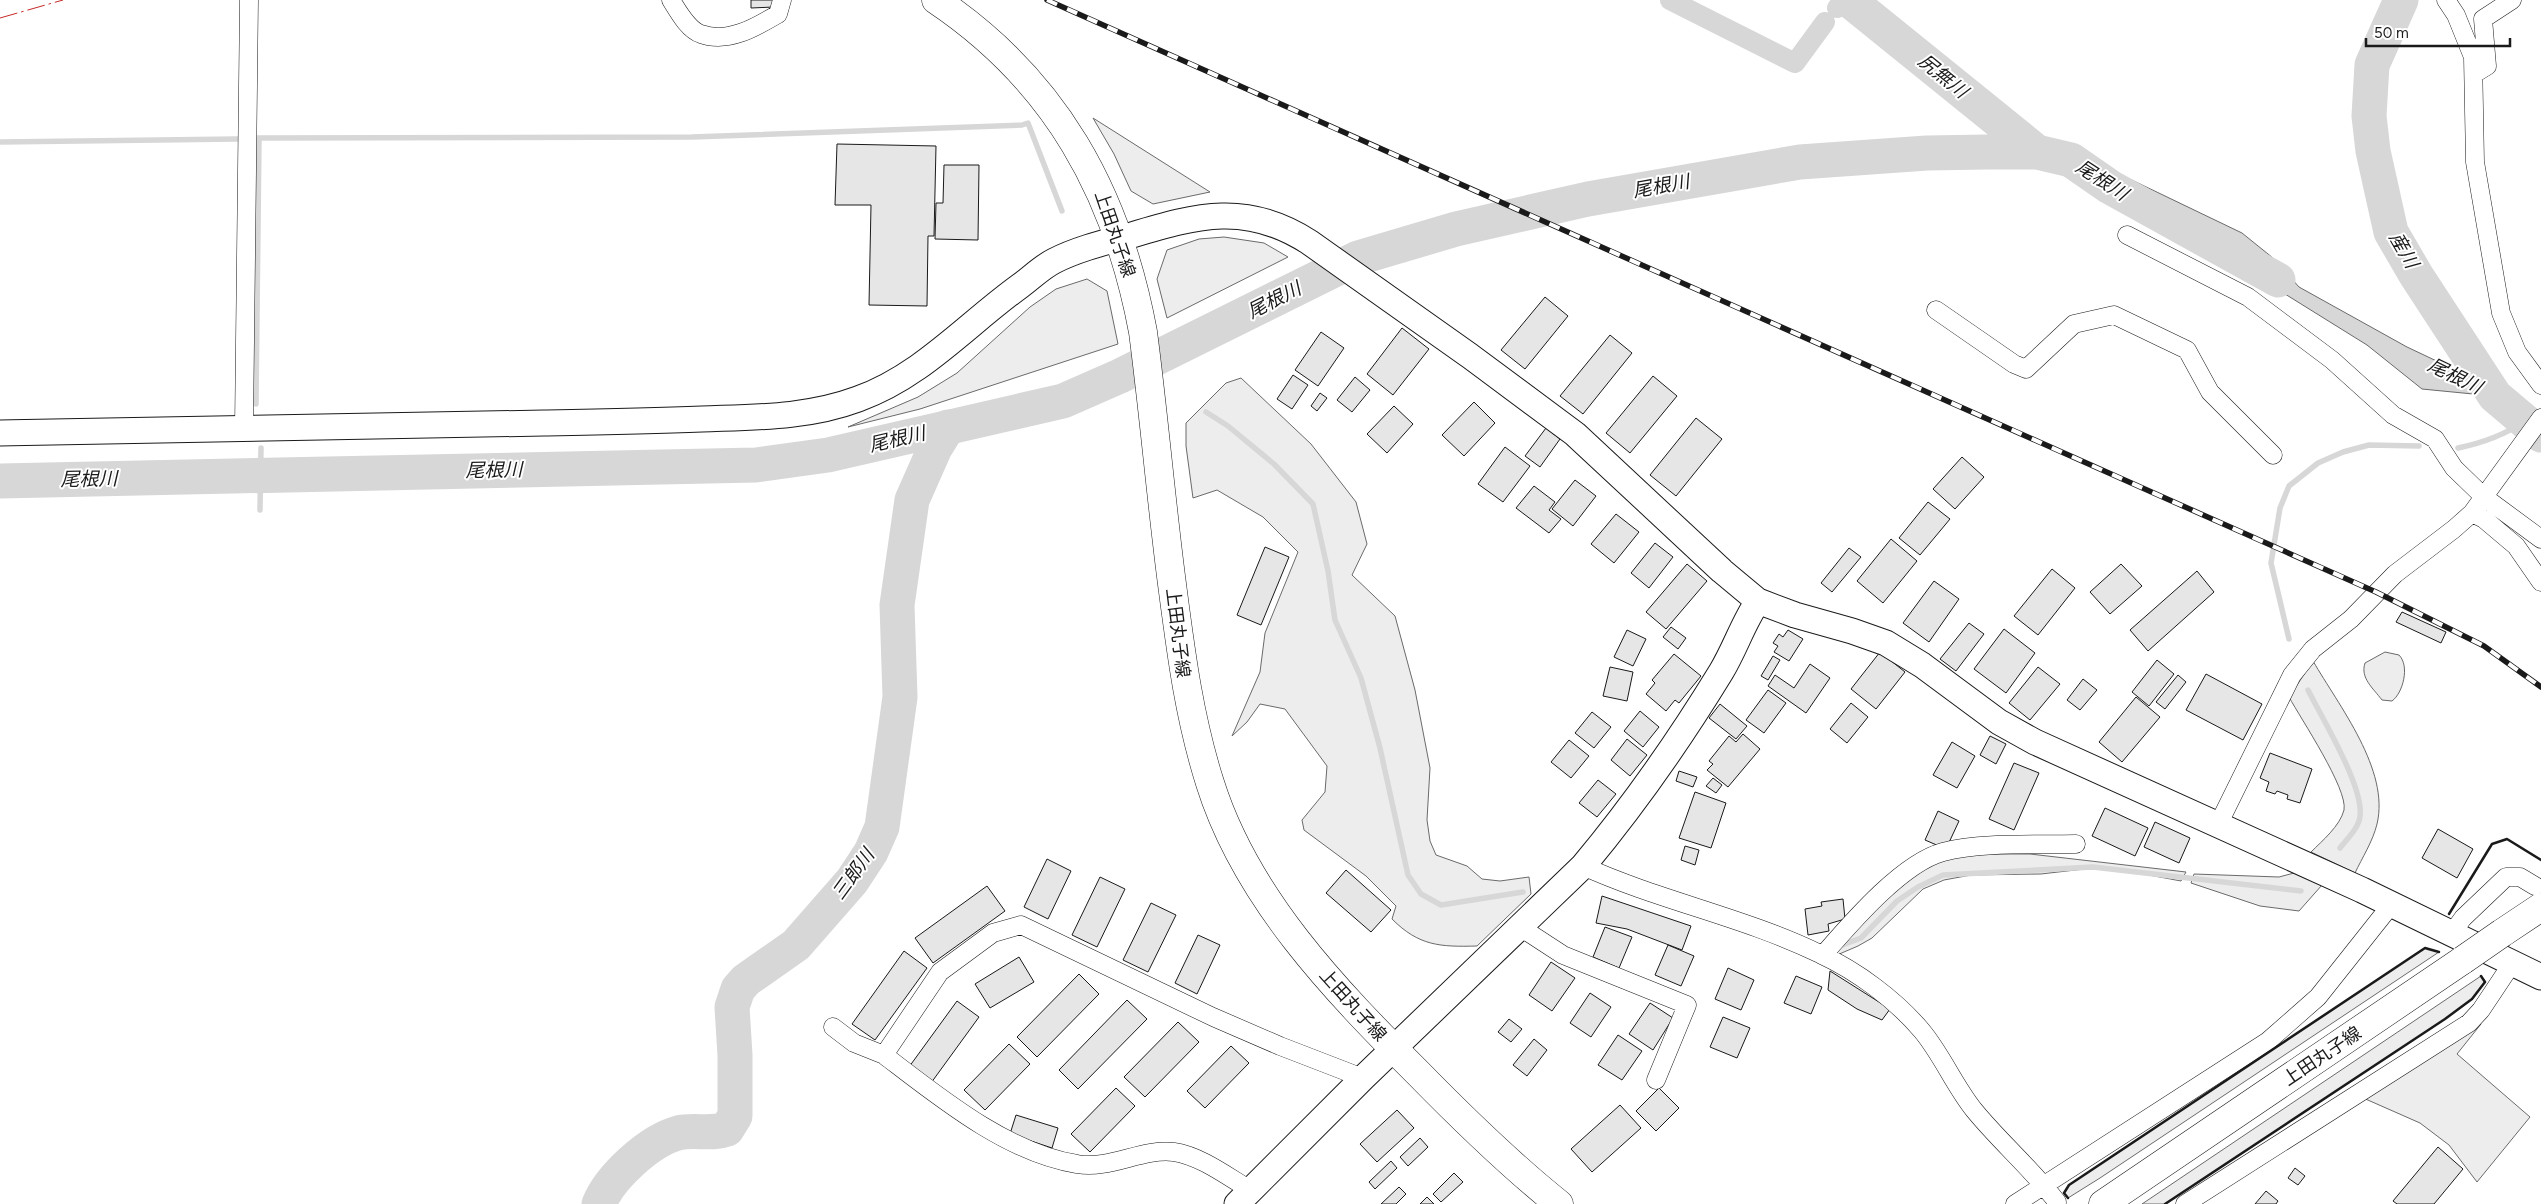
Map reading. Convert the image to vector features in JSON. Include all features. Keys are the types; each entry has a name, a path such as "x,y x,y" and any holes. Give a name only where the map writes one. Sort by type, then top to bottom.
{"main road":[{"name":"上田丸子線","path":"936,0 1002,52 1047,101 1089,166 1108,206 1138,305 1143,332 1184,680 1211,786 1245,861 1275,911 1310,957 1394,1050 1489,1144 1559,1204"},
{"name":"上田丸子線","path":"2103,1204 2502,933 2538,896"}],"street":[{"path":"244,427 249,0"},
{"path":"671,0 692,28 700,34 716,37 734,35 757,26 778,14 782,0"},
{"path":"2446,0 2456,14 2473,57 2475,162 2501,313 2517,352 2541,385"},
{"path":"2474,74 2487,66 2483,19 2512,0"},
{"path":"0,432 620,422 789,416 829,409 878,391 910,374 936,356 1005,297 1053,262 1119,238 1206,216 1238,216 1282,226 1314,246 1574,434 1722,571 1758,601 1795,615 1860,633 1886,643 1922,665 2014,731 2062,756 2392,904 2541,977"},
{"path":"2127,235 2248,297 2332,360 2393,415 2435,439 2454,468 2484,497 2541,538"},
{"path":"1936,310 2014,364 2026,369 2074,324 2114,315 2187,350 2210,392 2273,455"},
{"path":"2218,825 2292,675 2313,649 2351,618 2395,574 2472,513 2541,418"},
{"path":"2472,513 2484,519 2516,546 2541,582"},
{"path":"833,1027 854,1043 884,1055 979,1125 1033,1151 1074,1164 1090,1166 1172,1152 1195,1159 1245,1197 1363,1078 1583,866 1614,830 1722,670 1746,619 1758,601"},
{"path":"1822,955 1851,923 1898,879 1928,858 1956,849 2076,844"},
{"path":"1583,866 1778,934 1822,955 1894,1002 1922,1032 1973,1109 2045,1186 2057,1202"},
{"path":"2452,933 2463,918 2506,878 2520,877 2538,896"},
{"path":"2015,1204 2268,1041 2294,1021 2318,997 2392,904"},
{"path":"884,1055 940,972 994,933 1021,925 1213,1017 1280,1046 1363,1078"},
{"path":"1520,927 1563,955 1687,1005 1656,1080"},
{"path":"2185,1204 2469,1023 2481,1010 2513,962"}],"shaded area":[{"path":"1093,118 1210,192 1153,204 1131,191 1114,154"},
{"path":"1224,237 1264,243 1288,257 1167,318 1157,279 1167,250 1199,239"},
{"path":"1087,279 1107,291 1118,344 920,409 848,427 918,397 957,373 1030,307 1056,289"},
{"path":"1241,378 1311,444 1356,502 1367,544 1352,575 1395,616 1415,690 1430,768 1427,820 1430,841 1436,855 1467,866 1482,879 1500,881 1529,877 1531,894 1477,946 1441,945 1421,940 1411,935 1392,919 1396,906 1366,876 1304,830 1302,820 1325,792 1327,766 1285,709 1260,704 1247,722 1232,736 1260,672 1265,633 1298,552 1263,517 1217,490 1193,498 1186,446 1186,423 1226,383"},
{"path":"2385,652 2399,655 2405,672 2402,686 2392,701 2382,700 2368,683 2364,673 2365,663"},
{"path":"2313,661 2360,739 2376,782 2379,803 2377,824 2355,873 2311,852 2339,822 2344,810 2339,787 2332,771 2289,697"},
{"path":"1979,854 2030,854 2186,872 2181,881 2133,872 2093,868 2041,874 1971,875 1944,880 1923,889 1872,938 1837,955 1832,951 1881,901 1936,860"},
{"path":"2294,873 2322,885 2299,911 2260,906 2191,883 2194,874 2279,877"},
{"path":"2425,948 2439,952 2100,1178 2068,1198 2064,1193 2069,1185"},
{"path":"2481,976 2485,982 2472,999 2445,1019 2165,1204 2142,1204"},
{"path":"2481,1024 2457,1054 2530,1117 2477,1182 2449,1145 2420,1123 2361,1097"}],"water":[{"path":"2061,146 2242,233 2273,258 2299,287 2407,347 2481,382 2541,429 2541,446 2508,415 2473,394 2422,389 2367,345 2248,271 2221,238 2182,221 2161,206 2118,187 2094,171 2037,152"}],"building":[{"path":"751,0 773,0 774,7 751,8"},
{"path":"837,144 936,146 934,236 928,236 927,306 869,305 871,205 835,205"},
{"path":"944,165 979,165 978,240 935,239 936,203 943,203"},
{"path":"1545,297 1568,316 1525,369 1501,350"},
{"path":"1402,328 1429,349 1393,395 1367,374"},
{"path":"1321,332 1344,348 1318,386 1295,370"},
{"path":"1610,335 1632,353 1583,414 1560,396"},
{"path":"1293,375 1308,385 1292,409 1277,399"},
{"path":"1653,376 1677,396 1630,453 1606,433"},
{"path":"1355,377 1370,390 1352,412 1337,400"},
{"path":"1320,393 1327,398 1317,411 1311,406"},
{"path":"1474,402 1495,423 1464,456 1442,435"},
{"path":"1394,406 1413,424 1387,453 1367,434"},
{"path":"1696,418 1722,439 1676,496 1650,475"},
{"path":"1546,428 1560,439 1540,467 1525,456"},
{"path":"1505,447 1530,466 1503,502 1478,484"},
{"path":"1962,457 1984,477 1955,509 1933,489"},
{"path":"1575,480 1596,496 1573,526 1552,509"},
{"path":"1534,486 1555,502 1549,510 1561,519 1549,533 1516,508"},
{"path":"1928,502 1950,519 1920,555 1899,538"},
{"path":"1616,514 1639,532 1614,563 1591,544"},
{"path":"1891,539 1917,561 1883,603 1857,581"},
{"path":"1655,543 1673,557 1649,588 1631,573"},
{"path":"1265,547 1289,557 1261,625 1237,615"},
{"path":"1849,548 1861,557 1832,592 1821,583"},
{"path":"1687,564 1707,581 1666,629 1646,612"},
{"path":"2121,564 2142,586 2110,614 2090,592"},
{"path":"2052,569 2075,588 2038,635 2014,616"},
{"path":"2197,571 2214,592 2148,651 2130,630"},
{"path":"1934,581 1959,599 1929,642 1903,623"},
{"path":"2402,612 2446,632 2441,643 2396,622"},
{"path":"1969,623 1984,634 1956,671 1940,659"},
{"path":"1671,627 1686,638 1678,649 1663,637"},
{"path":"2004,629 2035,653 2006,693 1974,669"},
{"path":"1627,630 1646,639 1633,666 1614,657"},
{"path":"1788,630 1803,639 1789,661 1774,652 1778,646 1773,643 1779,634 1783,637"},
{"path":"1880,652 1905,672 1876,709 1851,689"},
{"path":"1674,654 1701,676 1679,703 1675,700 1666,711 1646,694 1655,683 1652,680"},
{"path":"1773,656 1780,660 1768,680 1761,676"},
{"path":"2157,660 2174,674 2149,706 2132,692"},
{"path":"1810,664 1830,678 1806,713 1768,686 1775,675 1794,688"},
{"path":"1610,667 1633,672 1627,701 1603,696"},
{"path":"2038,667 2060,684 2030,720 2009,703"},
{"path":"2206,674 2262,704 2243,740 2186,710"},
{"path":"2178,675 2186,682 2165,709 2156,702"},
{"path":"2083,679 2097,690 2080,710 2067,700"},
{"path":"1768,690 1786,703 1764,733 1746,720"},
{"path":"2136,697 2160,717 2122,762 2099,742"},
{"path":"1851,703 1868,717 1847,743 1830,729"},
{"path":"1720,704 1747,726 1736,739 1709,718"},
{"path":"1640,711 1659,727 1643,747 1624,731"},
{"path":"1592,712 1611,727 1594,748 1575,733"},
{"path":"1743,734 1760,749 1728,787 1707,770 1713,764 1709,761 1729,736 1736,742"},
{"path":"1990,736 2006,744 1996,764 1980,755"},
{"path":"1627,739 1647,755 1630,776 1611,760"},
{"path":"1569,740 1589,756 1571,778 1551,762"},
{"path":"1952,742 1975,756 1957,788 1933,775"},
{"path":"2270,753 2312,769 2300,803 2287,799 2288,795 2277,791 2275,794 2266,791 2269,782 2260,778"},
{"path":"2014,763 2039,773 2014,830 1989,819"},
{"path":"1679,771 1697,777 1693,787 1676,781"},
{"path":"1713,778 1722,785 1716,793 1706,786"},
{"path":"1598,780 1616,794 1597,817 1579,803"},
{"path":"1695,792 1726,803 1711,848 1679,838"},
{"path":"2105,808 2148,828 2135,856 2092,836"},
{"path":"1938,811 1959,821 1946,849 1925,840"},
{"path":"2155,822 2190,838 2179,863 2144,847"},
{"path":"2438,829 2473,849 2457,878 2422,858"},
{"path":"1685,846 1699,850 1695,865 1681,860"},
{"path":"1047,859 1071,871 1048,919 1024,907"},
{"path":"1346,870 1391,910 1371,932 1326,893"},
{"path":"1100,877 1125,889 1097,947 1072,935"},
{"path":"987,886 1005,911 933,963 915,938"},
{"path":"1602,896 1691,926 1682,950 1627,929 1596,923"},
{"path":"1843,899 1845,919 1828,924 1829,931 1808,935 1805,909 1822,906 1821,902"},
{"path":"1151,903 1176,915 1148,972 1123,960"},
{"path":"1605,927 1632,937 1619,968 1593,957"},
{"path":"1198,935 1220,945 1197,994 1175,983"},
{"path":"1668,945 1694,956 1681,986 1655,975"},
{"path":"904,951 927,968 875,1040 852,1024"},
{"path":"1019,957 1034,982 990,1008 975,984"},
{"path":"1551,962 1575,978 1552,1011 1529,995"},
{"path":"1728,968 1754,980 1741,1010 1715,999"},
{"path":"1830,971 1890,1009 1882,1020 1857,1009 1828,990"},
{"path":"1079,974 1099,994 1037,1057 1017,1037"},
{"path":"1796,976 1822,987 1811,1014 1784,1003"},
{"path":"1590,993 1611,1007 1591,1037 1570,1023"},
{"path":"1127,1000 1147,1019 1078,1089 1059,1070"},
{"path":"957,1001 979,1017 931,1083 909,1067"},
{"path":"1650,1003 1673,1018 1653,1050 1629,1034"},
{"path":"1723,1017 1750,1028 1737,1058 1710,1047"},
{"path":"1509,1019 1522,1029 1511,1042 1498,1032"},
{"path":"1178,1022 1199,1042 1145,1097 1124,1077"},
{"path":"1618,1035 1642,1051 1622,1080 1598,1065"},
{"path":"1534,1039 1547,1050 1527,1076 1513,1065"},
{"path":"1009,1044 1030,1064 985,1110 964,1090"},
{"path":"1231,1046 1249,1063 1205,1108 1187,1091"},
{"path":"1116,1088 1135,1106 1090,1152 1071,1134"},
{"path":"1659,1088 1679,1108 1656,1131 1636,1111"},
{"path":"1620,1105 1641,1128 1592,1172 1571,1149"},
{"path":"1397,1110 1414,1128 1377,1162 1360,1144"},
{"path":"1016,1115 1058,1128 1052,1148 1010,1134"},
{"path":"1420,1138 1428,1147 1408,1166 1400,1157"},
{"path":"2438,1147 2463,1169 2434,1204 2397,1204 2393,1201"},
{"path":"1391,1161 1397,1168 1375,1189 1369,1182"},
{"path":"2295,1168 2305,1176 2298,1185 2288,1178"},
{"path":"1454,1173 1463,1182 1441,1202 1433,1194"},
{"path":"1399,1187 1406,1194 1396,1204 1381,1204"},
{"path":"2266,1191 2278,1201 2276,1204 2255,1204"},
{"path":"1427,1197 1434,1204 1420,1204"}],"waterway":[{"path":"1670,0 1795,63 1825,22"},
{"path":"1837,8 1843,0"},
{"name":"尻無川","path":"1849,0 2037,152"},
{"name":"産川","path":"2401,0 2372,65 2369,116 2373,151 2391,232 2416,275 2495,396 2541,435"},
{"path":"256,138 692,137 1022,125 1028,123 1062,211"},
{"path":"256,404 259,138"},
{"path":"0,142 237,139"},
{"name":"尾根川","path":"0,481 756,465 828,455 1063,401 1120,376 1358,258 1456,229 1588,199 1800,162 1927,153 1987,152 2037,152 2071,160 2110,187 2278,280"},
{"path":"1206,412 1228,426 1274,464 1313,504 1328,571 1335,620 1361,678 1380,748 1408,875 1421,894 1441,905 1523,892"},
{"path":"2458,448 2492,438 2523,422"},
{"name":"三郎川","path":"599,1204 604,1194 621,1172 655,1144 678,1133 715,1132 727,1129 735,1116 735,1055 732,1007 738,989 746,980 796,945 852,881 871,852 882,827 900,697 897,605 912,500 935,448 948,427"},
{"path":"2289,639 2271,563 2280,508 2289,486 2318,463 2343,452 2369,445 2419,446"},
{"name":"尾根川","path":"260,510 261,448"},
{"path":"2308,690 2341,753 2356,788 2359,803 2359,820 2352,833 2340,848"},
{"path":"1837,947 1861,938 1897,901 1918,887 1943,875 2093,867 2301,891"}],"railway":[{"path":"1047,0 2376,592 2484,646 2541,687"}],"wall":[{"path":"2449,914 2492,844 2507,839 2541,860"},
{"path":"2068,1198 2064,1193 2069,1185 2425,948 2439,952"},
{"path":"2165,1204 2445,1019 2472,999 2485,982 2481,976"}],"power":[{"path":"0,18 63,0"}]}
